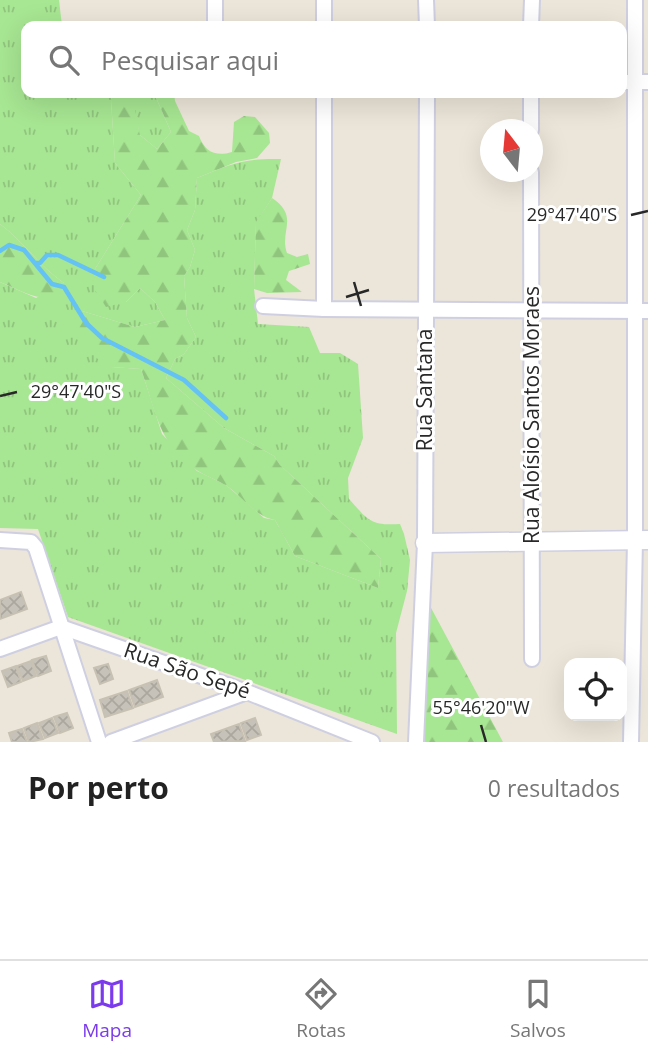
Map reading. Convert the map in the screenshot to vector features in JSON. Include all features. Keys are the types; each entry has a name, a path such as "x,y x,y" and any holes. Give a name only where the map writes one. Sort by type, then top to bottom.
{"street":[{"path":"215,0 215,21"},
{"path":"324,0 324,21"},
{"path":"426,0 427,21"},
{"path":"531,21 532,0"},
{"path":"631,742 642,540 642,311 634,82 635,0"},
{"path":"324,98 324,309"},
{"name":"Rua Santana","path":"416,742 425,543 427,98"},
{"path":"531,98 531,119"},
{"name":"Rua Aloísio Santos Moraes","path":"531,182 532,659"},
{"path":"263,306 426,311 642,311"},
{"path":"0,540 31,542 36,548 99,742"},
{"path":"425,543 642,540"},
{"path":"0,649 61,627"},
{"name":"Rua São Sepé","path":"61,627 247,692 372,742"},
{"path":"111,742 247,692"}],"green space":[{"path":"0,0 59,0 61,21 21,21 21,98 112,98 115,163 141,195 95,269 126,302 140,288 155,302 165,320 135,327 82,311 111,367 141,369 162,434 197,471 226,485 264,518 275,520 295,556 378,588 381,559 280,465 274,456 224,428 166,378 175,359 184,354 196,337 187,318 184,276 195,250 187,230 195,210 197,178 238,163 281,159 272,198 256,223 254,289 258,324 309,327 320,353 340,353 358,364 363,438 348,478 349,499 376,523 400,524 410,560 407,591 396,633 397,734 68,617 38,529 0,528 0,282 36,298 64,283 0,224"},
{"path":"131,98 156,98 171,132 157,149 140,135"},
{"path":"133,98 140,135 157,149 171,132 156,98 175,98 189,131 199,136 204,146 212,152 232,152 234,122 244,116 255,117 269,133 270,143 257,158 236,162 197,178 195,210 187,230 195,250 184,276 187,318 196,337 184,354 175,359 166,378 224,428 274,456 280,465 381,559 378,588 295,556 275,520 255,511 227,486 198,471 175,451 160,426 141,369 111,367 102,363 72,334 68,324 72,314 82,311 135,327 165,320 155,302 140,288 126,302 106,307 95,290 95,269 141,195 115,163 111,100"},
{"path":"272,198 280,205 287,218 287,253 297,257 308,254 310,264 289,271 286,280 302,292 267,293 254,289 256,222"},
{"path":"0,224 64,283 66,294 41,297 0,282"},
{"path":"430,606 503,742 422,742"}],"building":[{"path":"21,592 27,609 0,619 0,600"},
{"path":"46,656 51,671 38,676 32,660"},
{"path":"31,661 36,676 23,681 17,666"},
{"path":"108,664 113,679 100,684 94,668"},
{"path":"16,666 21,682 8,687 2,671"},
{"path":"157,680 163,697 135,707 129,690"},
{"path":"127,691 133,708 105,717 100,700"},
{"path":"67,713 73,728 60,733 54,717"},
{"path":"52,718 58,733 45,738 39,723"},
{"path":"255,718 261,735 247,740 241,723"},
{"path":"37,723 43,739 29,742 24,728"},
{"path":"239,724 245,741 214,742 211,734"},
{"path":"22,729 27,742 12,742 9,733"}],"waterway":[{"path":"0,251 9,245 24,250 52,284 64,287 86,323 102,338 184,380 226,418"},
{"path":"36,263 40,263 47,255 58,255 104,277"}]}
